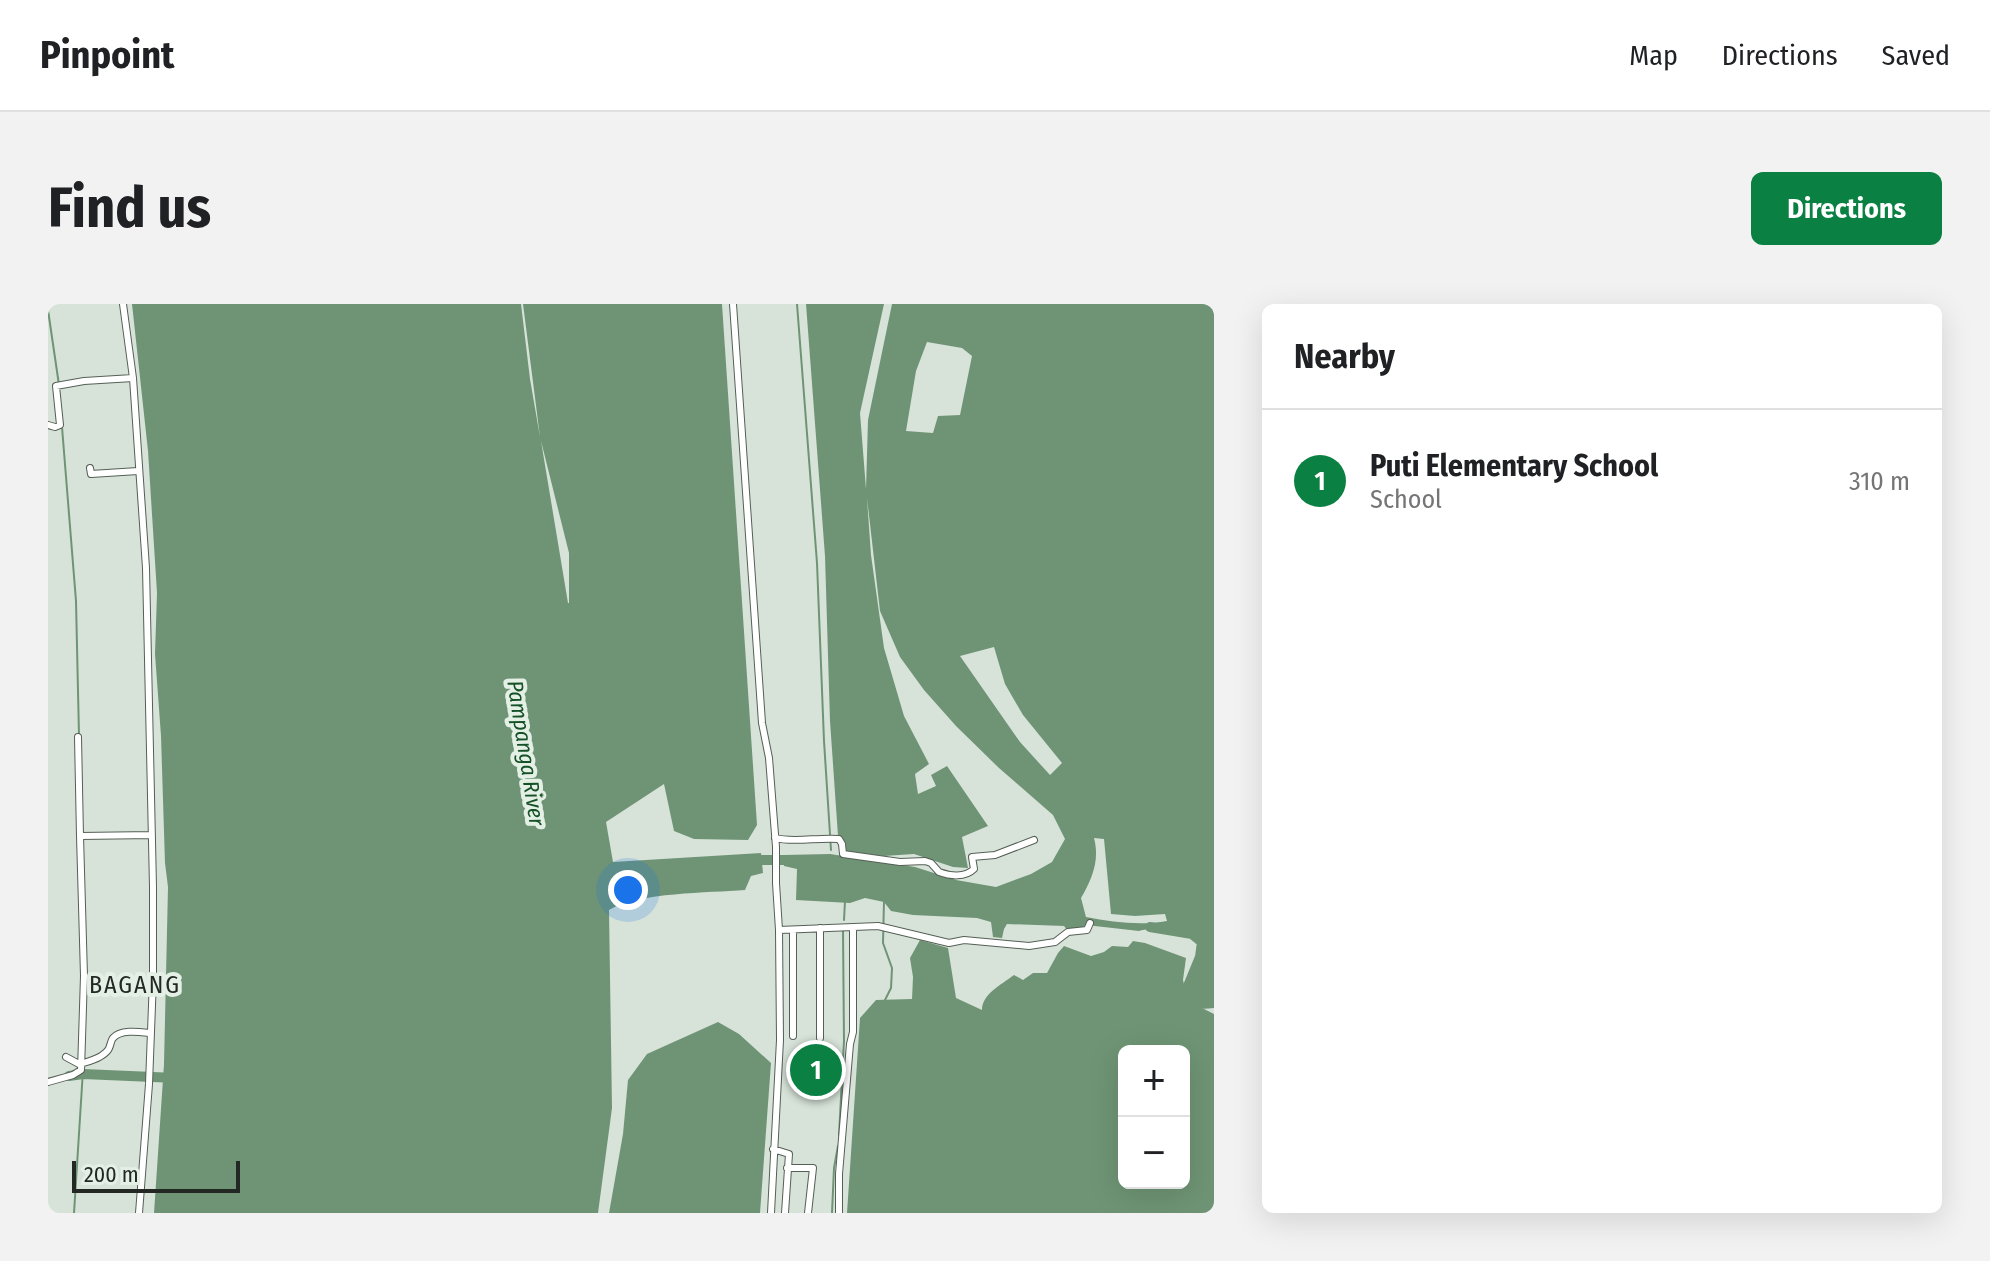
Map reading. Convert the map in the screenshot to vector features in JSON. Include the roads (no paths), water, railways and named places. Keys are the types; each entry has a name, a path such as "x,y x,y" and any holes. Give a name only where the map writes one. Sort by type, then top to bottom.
{"street":[{"path":"123,304 133,378 146,568 152,835 153,979 139,1213"},
{"path":"733,304 762,723 769,758 776,847 780,1040 771,1213"},
{"path":"48,425 60,425 56,386 133,378"},
{"path":"90,468 91,474 138,471"},
{"path":"48,1082 80,1072 84,1063 84,836 78,737"},
{"path":"84,836 152,835"},
{"path":"775,838 839,839 843,854 900,862 925,861 939,872 963,875 974,869 972,857 995,855 1034,840"},
{"path":"779,930 878,926 949,943 964,940 1029,946 1055,942 1064,933 1087,930 1090,925"},
{"path":"820,928 820,1038"},
{"path":"839,1213 839,1174 853,1032 853,928"},
{"path":"793,931 793,1036"},
{"path":"66,1057 84,1063 106,1052 114,1037 136,1031 150,1033"},
{"path":"773,1149 789,1154 785,1213"},
{"path":"787,1168 813,1168 808,1213"}],"water":[{"name":"Pampanga River","path":"132,304 521,304 540,437 523,304 722,304 757,825 748,840 694,839 674,831 664,784 606,822 613,862 761,853 763,873 751,876 745,890 656,897 609,910 612,1108 598,1213 154,1213 164,1064 168,887 155,654 157,593 148,451","holes":["541,441 569,553 568,603"]},
{"path":"806,304 884,304 860,413 866,489 868,420 892,304 1214,304 1214,1006 1195,1002 1187,989 1205,942 1190,930 1167,928 1139,931 1086,925 1076,931 1068,931 1064,926 1007,924 1002,938 993,937 991,922 977,918 913,915 891,911 884,902 865,898 850,903 796,900 797,869 784,866 784,855 830,854 915,867 956,880 996,887 1052,862 1065,839 1053,815 956,726 900,657 880,611 867,498 871,555 884,648 904,716 929,764 915,774 918,794 936,786 931,775 947,766 988,826 962,837 968,868 953,867 914,854 884,856 846,851 845,842 838,836 830,721 825,556","holes":["927,342 962,348 972,356 960,415 938,416 933,433 906,431 916,371","994,647 1005,684 1023,715 1062,763 1050,775 1020,742 960,656","1094,838 1104,839 1111,914 1165,914 1167,921 1116,922 1086,917 1081,898 1089,884 1096,854"]},
{"path":"920,940 948,948 956,998 982,1010 985,999 1014,975 1023,980 1033,973 1047,973 1064,946 1091,956 1112,946 1128,947 1133,941 1186,958 1183,980 1188,1001 1214,1014 1214,1213 847,1213 860,1018 876,1000 912,999 910,958"},
{"path":"718,1022 739,1034 771,1063 760,1213 609,1213 623,1134 628,1080 647,1054"}],"waterway":[{"path":"797,304 817,563 831,850"},
{"path":"48,310 59,385"},
{"path":"62,427 76,601 79,736"},
{"path":"751,863 757,860 794,860"},
{"path":"844,920 845,901"},
{"path":"884,901 883,943 892,968 891,988 885,1000"},
{"path":"1150,927 1192,934 1202,942 1200,957 1186,991 1197,1003 1214,1003"},
{"path":"839,1135 844,1041 843,930"},
{"path":"74,1213 83,1070"},
{"path":"69,1076 176,1078"},
{"path":"832,1213 838,1146"}],"place":[{"name":"Puti Elementary School","path":"816,1070"}],"district":[{"name":"BAGANG","path":"135,985"}]}
